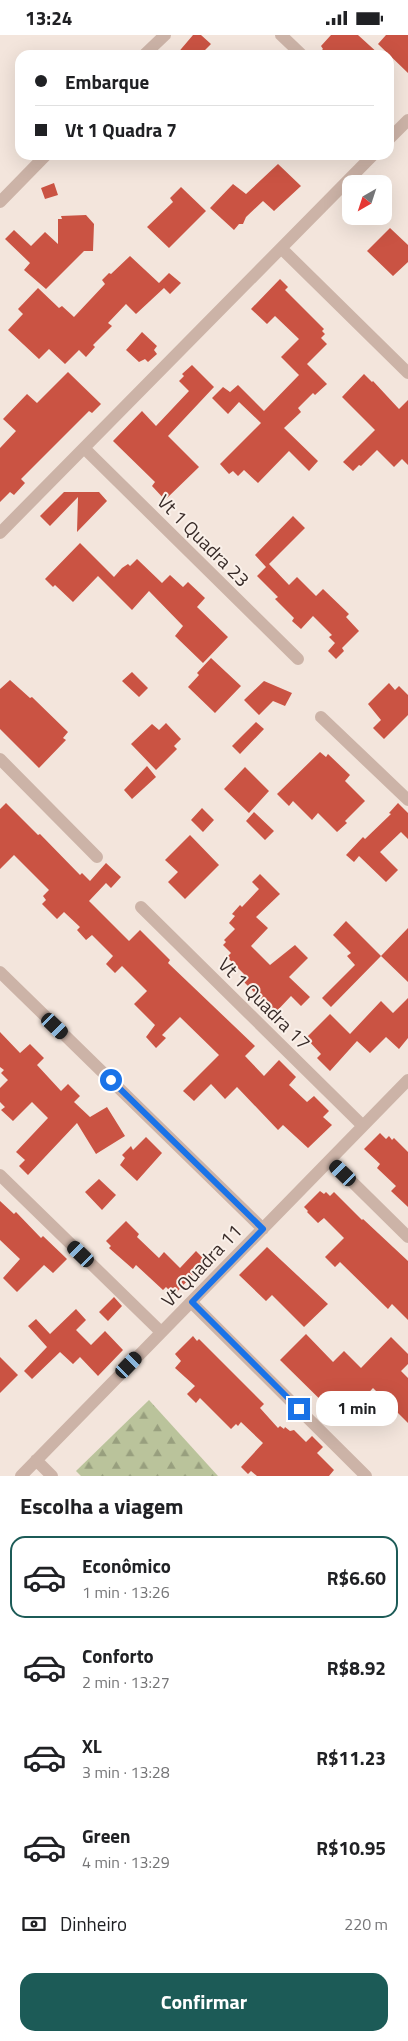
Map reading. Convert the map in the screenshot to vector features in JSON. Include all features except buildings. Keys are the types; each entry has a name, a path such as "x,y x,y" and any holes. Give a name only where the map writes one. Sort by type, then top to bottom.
{"street":[{"path":"149,50 165,35"},
{"path":"281,35 297,50"},
{"path":"394,134 408,120"},
{"path":"0,202 41,160"},
{"path":"0,533 368,160"},
{"path":"282,249 408,373"},
{"name":"Vt 1 Quadra 23","path":"84,448 298,659"},
{"path":"321,717 408,800"},
{"path":"0,759 97,857"},
{"name":"Vt 1 Quadra 17","path":"140,907 363,1126"},
{"path":"0,972 263,1229"},
{"name":"Vt Quadra 11","path":"21,1476 408,1081"},
{"path":"330,1160 408,1237"},
{"path":"0,1175 162,1332"},
{"path":"192,1302 366,1476"},
{"path":"36,1460 52,1476"}],"green space":[{"path":"149,1400 218,1476 81,1476 76,1471"}],"route":[{"path":"111,1080 263,1229 192,1302 299,1409"}]}
